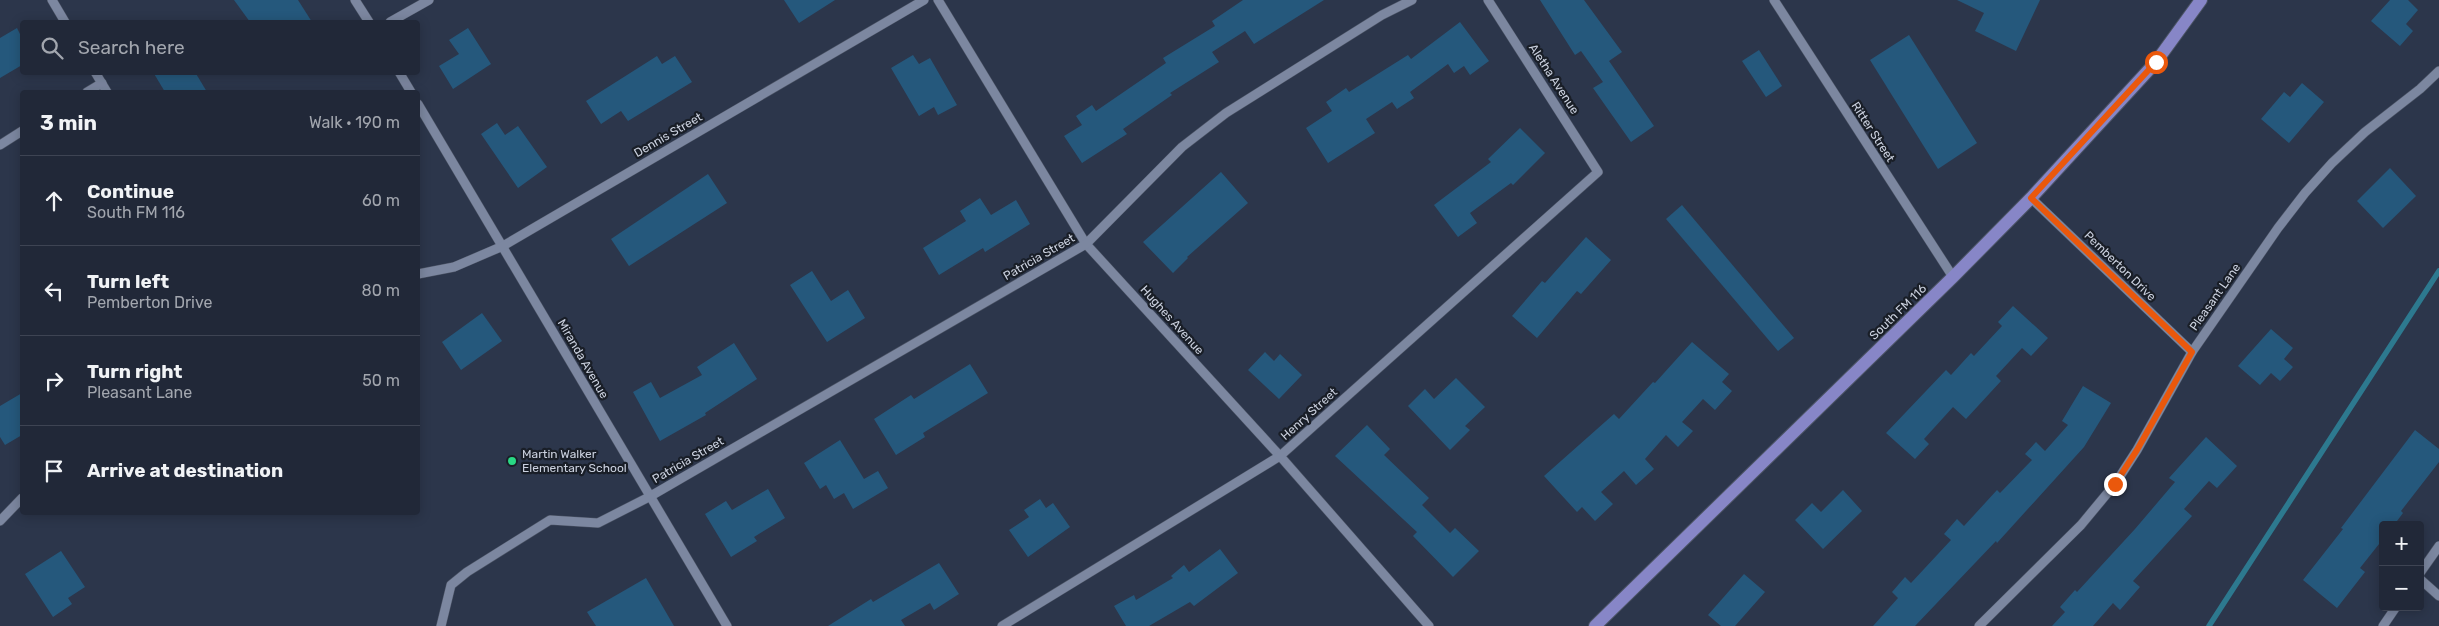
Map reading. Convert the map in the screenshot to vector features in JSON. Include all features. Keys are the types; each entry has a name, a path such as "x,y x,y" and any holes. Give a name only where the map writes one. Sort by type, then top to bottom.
{"main road":[{"name":"South FM 116","path":"1595,626 1953,277 2031,198 2156,62 2201,0"}],"street":[{"path":"52,0 64,20"},
{"path":"355,0 368,20"},
{"path":"394,20 430,0"},
{"name":"Dennis Street","path":"420,274 454,267 503,246 924,0"},
{"name":"Hughes Avenue","path":"938,0 1086,244 1280,456 1428,626"},
{"name":"Patricia Street","path":"441,626 451,585 475,566 550,520 598,523 649,497 1086,244 1182,147 1226,113 1382,16 1412,0"},
{"name":"Aletha Avenue","path":"1488,0 1598,172"},
{"name":"Ritter Street","path":"1774,0 1953,277"},
{"name":"Pleasant Lane","path":"1979,626 2081,524 2115,484 2137,450 2192,352 2278,228 2305,193 2332,163 2365,132 2420,89 2439,71"},
{"path":"97,75 106,90"},
{"path":"401,75 410,90"},
{"path":"90,90 102,83"},
{"name":"Miranda Avenue","path":"420,107 727,626"},
{"path":"0,145 20,132"},
{"name":"Henry Street","path":"1002,626 1014,623 1280,456 1598,172"},
{"name":"Pemberton Drive","path":"2031,198 2192,352"},
{"path":"0,521 20,500"},
{"path":"2424,567 2439,546"},
{"path":"2424,583 2439,596"},
{"path":"2383,626 2393,611"}],"building":[{"path":"234,0 298,0 311,20 249,20"},
{"path":"784,0 835,0 799,23"},
{"path":"1243,0 1324,0 1254,44 1245,31 1212,52 1219,62 1170,93 1172,95 1123,129 1127,134 1082,163 1064,136 1082,125 1076,116 1092,105 1096,111 1166,63 1163,58 1215,26 1212,21"},
{"path":"1540,0 1584,0 1622,52 1609,61 1654,126 1631,142 1593,88 1603,82 1581,51 1575,55"},
{"path":"1957,0 2040,0 2016,51 1975,31 1984,13"},
{"path":"2390,0 2408,0 2418,10 2406,24 2413,31 2400,46 2371,21"},
{"path":"1460,22 1489,61 1470,75 1464,66 1454,73 1448,64 1410,92 1414,98 1397,109 1392,102 1366,119 1375,133 1328,163 1306,128 1332,111 1326,102 1346,88 1349,92 1408,55 1411,59"},
{"path":"17,28 20,34 20,66 0,78 0,38"},
{"path":"468,28 491,64 453,89 439,66 459,54 449,40"},
{"path":"1909,35 1977,143 1938,169 1870,60"},
{"path":"1759,50 1782,86 1766,97 1742,61"},
{"path":"913,55 919,64 930,58 957,105 938,115 934,107 919,116 891,68"},
{"path":"657,56 662,64 675,56 692,82 628,121 621,111 601,124 586,101"},
{"path":"155,75 197,75 206,90 164,90"},
{"path":"2302,83 2324,102 2289,143 2261,119 2284,92 2290,97"},
{"path":"497,123 505,135 518,126 547,167 518,188 481,134"},
{"path":"1520,128 1545,153 1513,185 1511,183 1470,213 1477,223 1458,237 1434,205 1491,162 1488,159"},
{"path":"2390,168 2416,196 2383,228 2357,201"},
{"path":"1221,172 1248,203 1187,257 1173,273 1143,242"},
{"path":"708,174 727,203 629,266 611,239"},
{"path":"980,198 991,215 1016,200 1030,224 985,252 983,248 939,275 923,248 966,221 960,211"},
{"path":"1682,205 1794,338 1778,351 1666,219"},
{"path":"1586,237 1611,260 1581,294 1577,291 1537,338 1512,316 1542,281 1545,283"},
{"path":"812,271 831,301 848,290 865,318 827,342 790,285"},
{"path":"2013,306 2048,338 2031,356 2022,348 1996,376 2001,381 1966,419 1953,407 1924,439 1929,444 1915,459 1886,433 1946,370 1951,375 1971,353 1974,356 2002,326 1998,322"},
{"path":"482,313 502,341 461,370 442,342"},
{"path":"2271,329 2293,348 2284,359 2293,367 2280,381 2271,373 2260,385 2238,366"},
{"path":"1692,342 1729,374 1722,382 1732,391 1715,410 1703,399 1682,422 1693,431 1678,447 1666,435 1645,459 1654,469 1636,485 1624,471 1601,492 1613,504 1595,521 1582,507 1577,512 1544,476 1614,414 1619,419"},
{"path":"734,343 757,379 705,413 706,415 660,441 633,392 651,382 660,398 702,375 697,367"},
{"path":"1265,352 1274,361 1280,354 1302,375 1279,399 1248,370"},
{"path":"970,364 988,393 923,433 925,437 896,455 874,419 911,395 914,399"},
{"path":"1456,378 1485,407 1465,426 1470,430 1450,450 1408,406 1425,389 1434,399"},
{"path":"2083,386 2111,403 2084,447 1997,543 1996,541 1915,626 1873,626 1898,598 1892,592 1905,577 1911,583 1951,540 1944,534 1957,519 1964,526 1997,490 2000,493 2032,460 2025,454 2036,442 2045,451 2068,425 2062,421"},
{"path":"20,394 20,436 5,445 0,437 0,406"},
{"path":"1367,425 1390,449 1384,455 1429,498 1422,505 1450,533 1455,528 1479,551 1453,577 1413,536 1417,532 1335,456"},
{"path":"2415,430 2439,449 2439,462 2401,511 2403,513 2397,521 2379,521 2379,544 2360,568 2365,572 2337,608 2303,580 2343,529 2341,528"},
{"path":"2206,437 2237,466 2217,488 2209,481 2184,509 2192,516 2133,581 2140,587 2120,610 2113,603 2093,626 2052,626 2065,612 2060,607 2075,590 2077,592 2135,529 2175,482 2169,478"},
{"path":"840,440 864,479 878,471 888,488 853,509 844,493 834,499 826,485 820,489 804,463"},
{"path":"768,489 785,518 754,537 757,541 731,557 705,514 726,501 732,510"},
{"path":"1843,490 1862,511 1823,549 1795,520 1812,503 1821,512"},
{"path":"1040,499 1046,508 1053,503 1070,527 1028,557 1009,530 1029,517 1024,510"},
{"path":"1220,549 1238,573 1194,606 1190,602 1149,626 1126,626 1114,606 1134,595 1136,600 1173,578 1171,576 1184,565 1189,572"},
{"path":"61,551 85,587 68,598 72,604 53,617 25,574"},
{"path":"939,563 959,594 934,610 930,603 901,620 905,626 828,626 871,599 873,602"},
{"path":"1744,574 1765,592 1735,626 1721,626 1708,615"},
{"path":"646,578 674,626 596,626 587,612"}],"waterway":[{"path":"2209,626 2439,271"}],"place":[{"name":"Martin Walker Elementary School","path":"512,461"}],"route":[{"path":"2115,484 2137,450 2192,352 2031,198 2156,62"}]}
